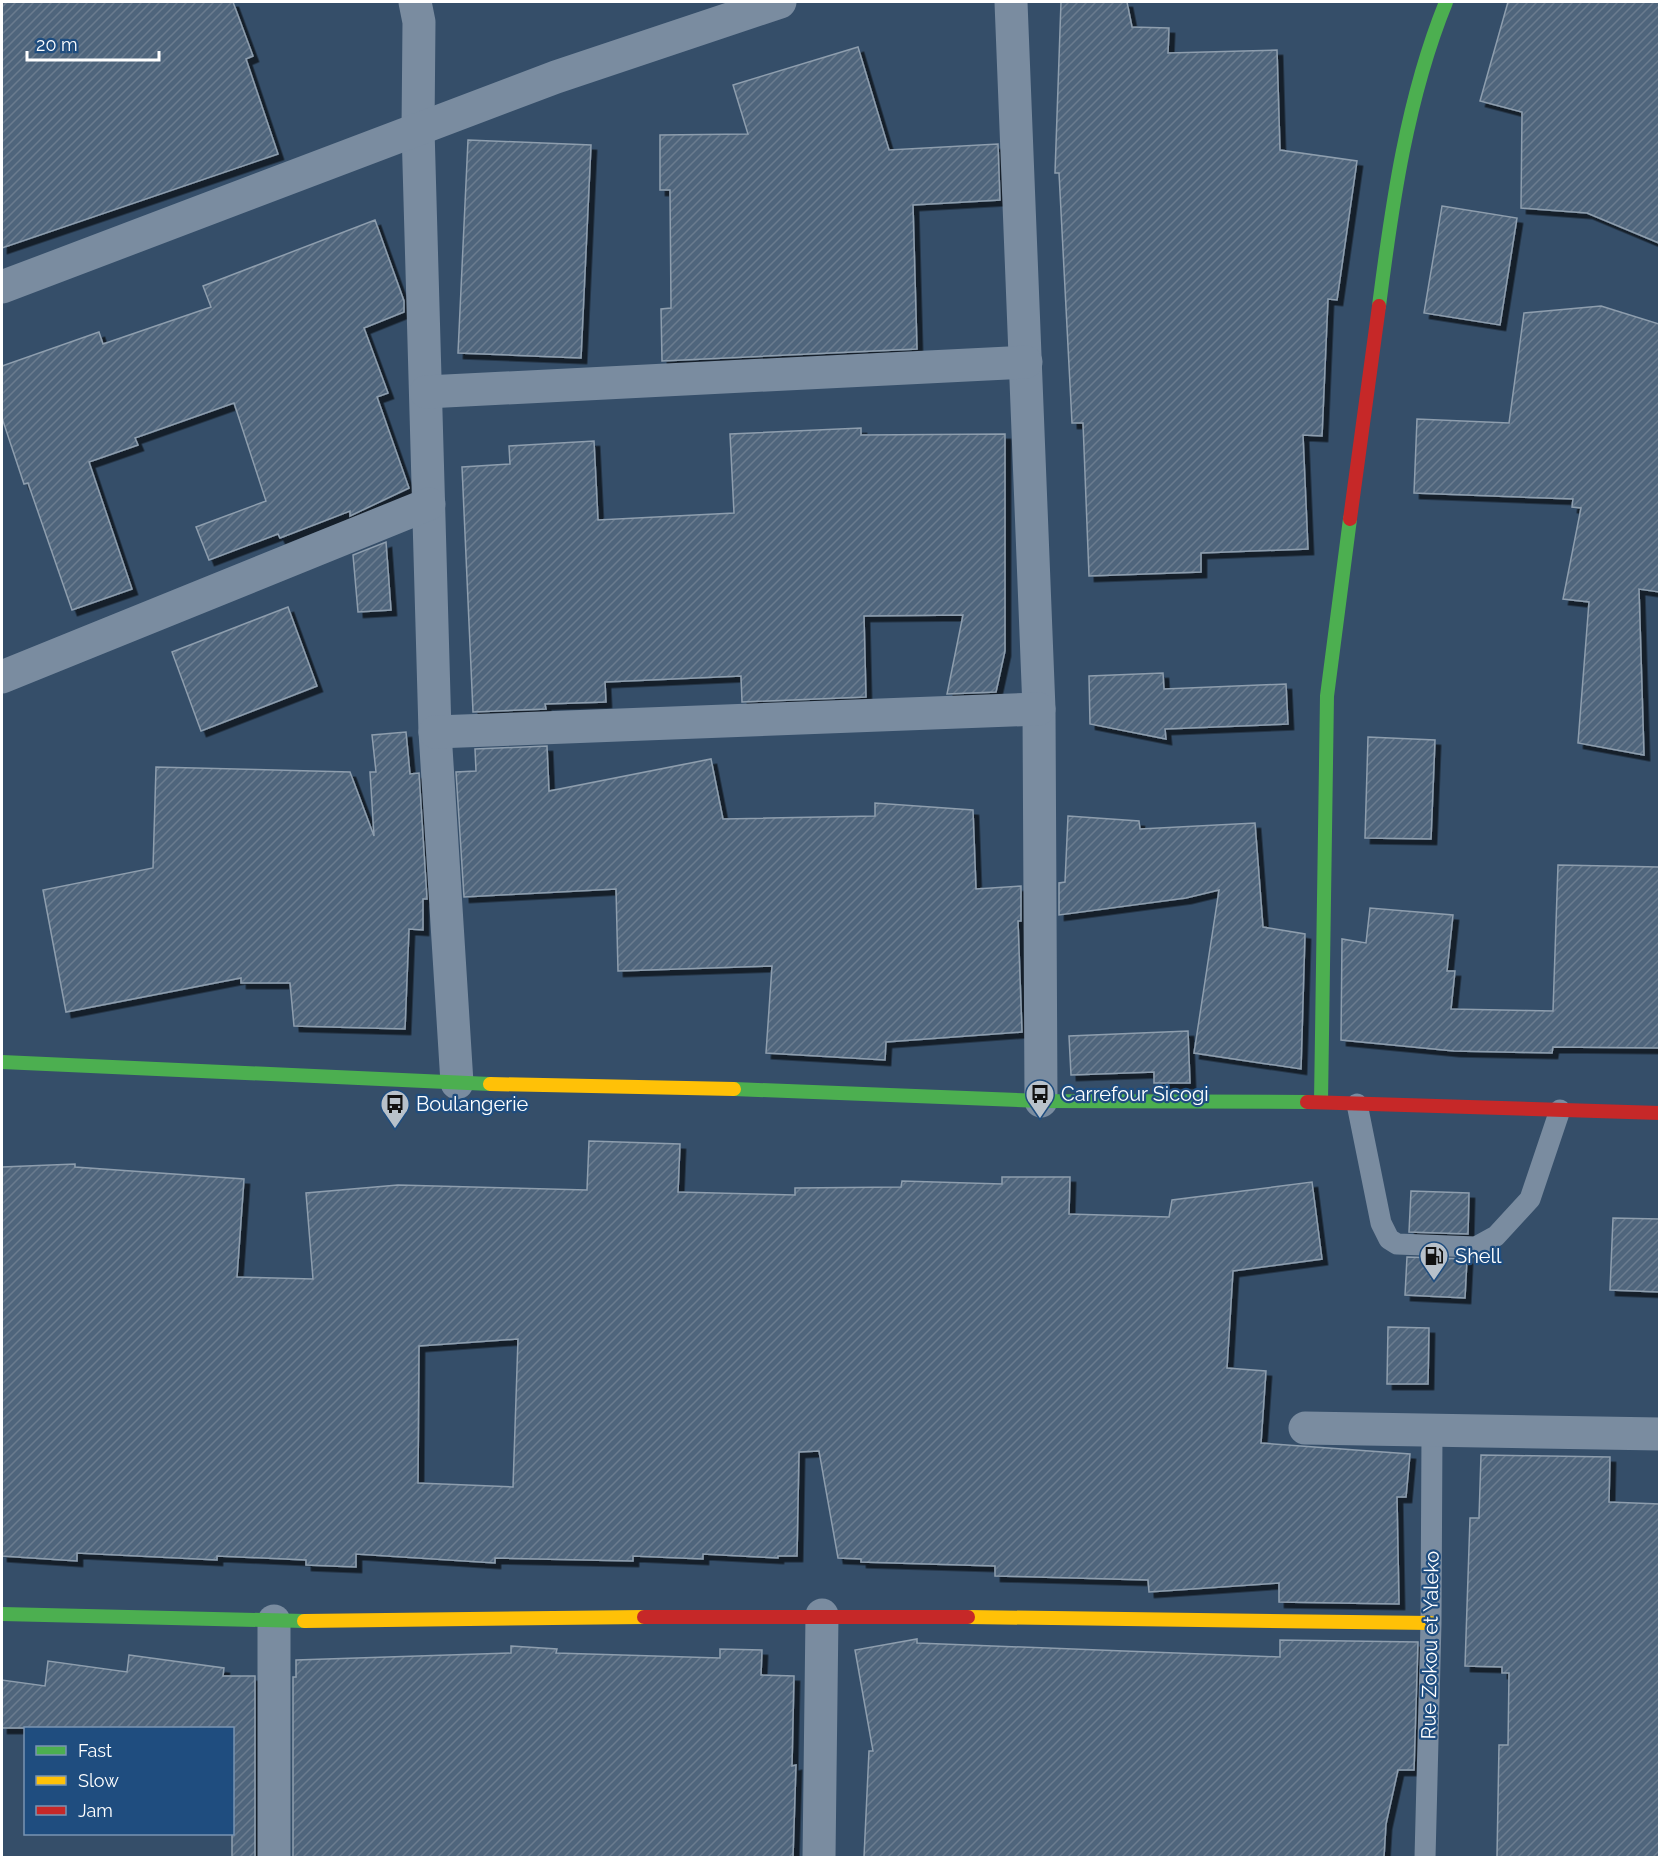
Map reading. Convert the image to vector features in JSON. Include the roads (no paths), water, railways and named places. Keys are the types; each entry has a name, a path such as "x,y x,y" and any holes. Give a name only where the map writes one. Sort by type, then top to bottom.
{"street":[{"path":"415,2 419,22 418,129 435,732 457,1083"},
{"path":"2,287 556,77 780,2"},
{"path":"1011,2 1039,709 1041,1101"},
{"path":"1321,1102 1326,696 1392,196 1430,41 1446,2"},
{"path":"426,392 1026,362"},
{"path":"2,676 429,504"},
{"path":"435,732 1039,709"},
{"path":"2,1062 457,1083 775,1090 1041,1101 1321,1102 1659,1113"},
{"path":"1305,1428 1432,1432 1659,1434"},
{"path":"2,1614 274,1621 822,1615 1431,1623"},
{"path":"819,1857 822,1615"},
{"path":"274,1621 274,1857"}],"lane":[{"path":"1357,1104 1381,1223 1389,1239 1397,1244 1442,1246 1476,1247 1496,1236 1530,1199 1560,1110"},
{"name":"Rue Zokou et Yaleko","path":"1425,1857 1431,1623 1432,1432"}],"place":[{"name":"Carrefour Sicogi","path":"1040,1120"},
{"name":"Boulangerie","path":"395,1130"},
{"name":"Shell","path":"1434,1282"}]}
